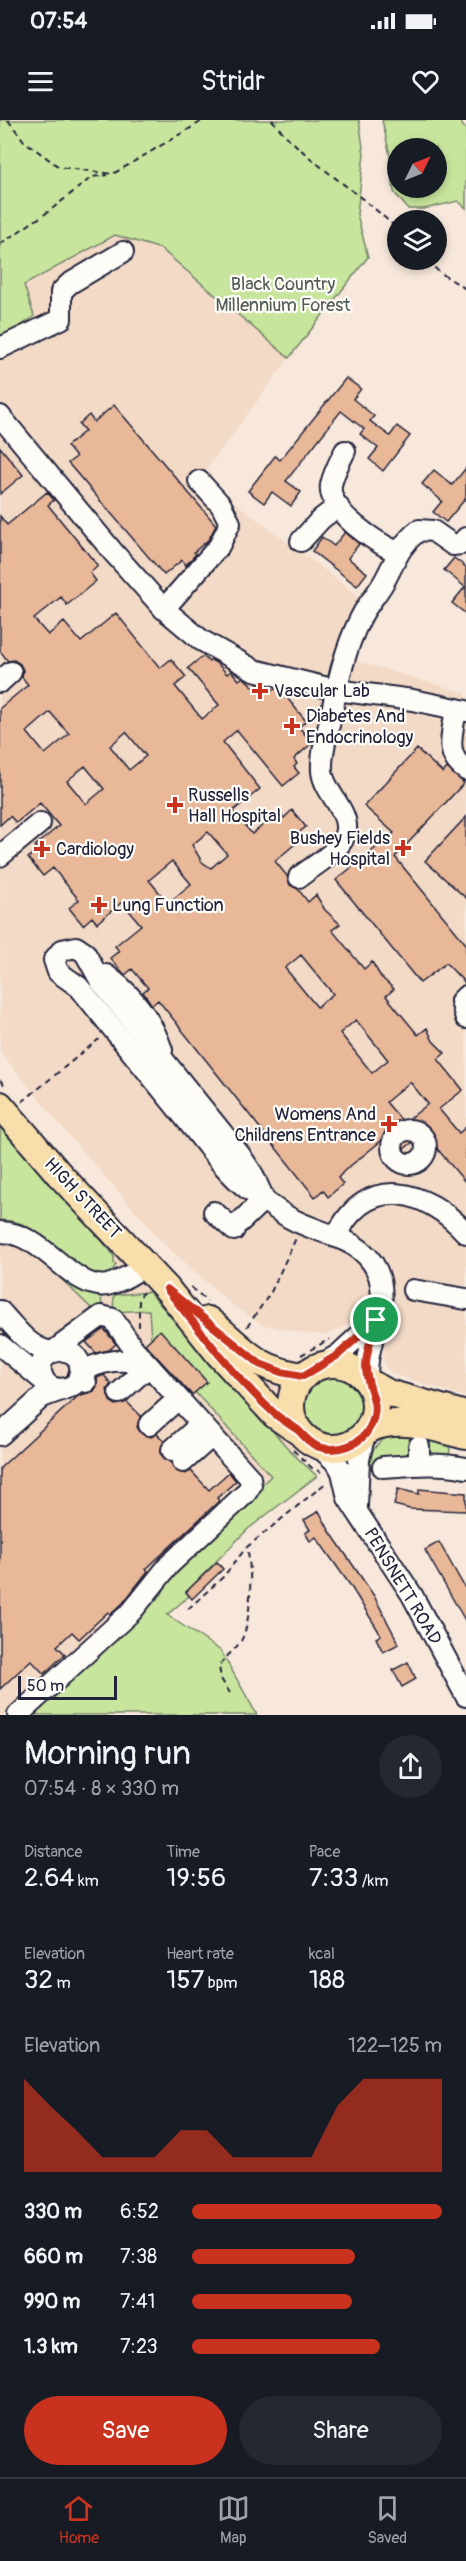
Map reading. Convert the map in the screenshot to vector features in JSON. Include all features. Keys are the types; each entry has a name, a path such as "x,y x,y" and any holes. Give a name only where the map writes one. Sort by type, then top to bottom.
{"main road":[{"name":"HIGH STREET","path":"9,1098 59,1174 145,1266 180,1286 260,1364 281,1372 304,1365"},
{"name":"HIGH STREET","path":"180,1286 218,1353 275,1415 298,1431"},
{"path":"304,1365 343,1365 388,1393 464,1429 408,1423 382,1423 356,1442 340,1449 318,1447 298,1431 293,1421 290,1403 304,1365"},
{"path":"366,1433 375,1416 375,1402 368,1382"}],"street":[{"path":"0,348 61,319 61,292 69,284 123,252"},
{"path":"0,416 113,552 164,609 201,640 254,670 336,690 461,710 450,749 456,764 466,770"},
{"path":"345,451 331,485 331,494 343,514 378,543 397,552"},
{"path":"164,609 219,546 230,523 221,506 199,481"},
{"path":"301,541 321,519 338,506"},
{"path":"299,877 342,842 346,828 344,818 328,792 322,773 323,754 344,657 362,616 386,579 397,552 419,530 433,531 453,544 461,544 466,538"},
{"path":"0,856 40,823"},
{"path":"264,1199 252,1173 240,1155 101,982 85,953 76,947 62,950 54,960 58,972 79,987 220,1159 247,1188 278,1211 301,1224 353,1244 363,1252 376,1270 382,1292 366,1362 368,1382"},
{"path":"466,996 461,1001 466,1018"},
{"path":"392,1193 403,1163"},
{"path":"336,1237 344,1220 359,1205 371,1197 392,1193 407,1194 430,1203 466,1233"},
{"path":"214,1212 237,1226 264,1199"},
{"path":"0,1233 21,1236 37,1244 82,1278 105,1285 123,1280 145,1266"},
{"path":"18,1715 128,1608 158,1567 246,1493 251,1485 250,1478 132,1348 107,1315 105,1285"},
{"path":"413,1290 466,1299"},
{"path":"0,1311 32,1345 41,1351 61,1350 73,1354 80,1365 84,1380"},
{"path":"55,1386 41,1371 42,1364 53,1351 107,1315"},
{"path":"304,1365 338,1355 376,1320"},
{"path":"7,1356 55,1386 84,1380"},
{"path":"7,1356 35,1381 38,1395 36,1402"},
{"path":"84,1380 87,1369 115,1360 137,1361 149,1366"},
{"path":"119,1393 149,1366"},
{"path":"0,1435 36,1402 51,1392 55,1386"},
{"path":"149,1425 178,1399"},
{"path":"383,1467 419,1455 460,1466 464,1429"},
{"path":"178,1456 206,1430"},
{"name":"PENSNETT ROAD","path":"357,1509 359,1460 366,1433"},
{"name":"PENSNETT ROAD","path":"318,1447 337,1463 348,1498 412,1595 466,1696"}],"path":[{"path":"8,120 24,141 59,167 113,174"},
{"path":"0,244 48,212 92,177 113,174 204,120"},
{"path":"272,120 314,162 376,208 387,219"},
{"path":"437,270 466,289"},
{"path":"9,1098 112,1028"},
{"path":"0,1080 9,1098"},
{"path":"0,1086 9,1098"},
{"path":"242,1333 255,1318 271,1292 301,1224"},
{"path":"180,1286 211,1305"},
{"path":"180,1286 206,1306"},
{"path":"304,1365 333,1337"},
{"path":"304,1365 334,1342"},
{"path":"188,1610 223,1576 247,1547 317,1489 330,1480 343,1477"},
{"path":"230,1693 221,1679 219,1666 241,1641 247,1620 249,1558 247,1547"}],"shaded area":[{"name":"Russells Hall Hospital","path":"115,235 161,249 289,358 201,477 363,599 353,660 466,693 466,1397 392,1374 383,1362 385,1338 359,1319 327,1335 302,1333 263,1325 231,1304 165,1245 72,1139 0,1052 0,337 15,331 24,285"},
{"path":"0,1108 200,1312 296,1385 292,1395 291,1411 298,1431 308,1441 175,1564 162,1594 34,1715 0,1715"}],"green space":[{"name":"Black Country Millennium Forest","path":"0,120 359,120 364,154 357,214 368,257 289,358 161,249 115,235 24,285 34,316 15,331 0,337"},
{"path":"382,120 459,120 466,130 466,208 458,201 424,209 408,209 399,198 447,198 447,138 387,138 387,142"},
{"path":"0,1125 110,1250 116,1264 109,1274 99,1276 87,1272 61,1255 28,1227 16,1222 0,1220"},
{"path":"58,1272 87,1292 101,1296 102,1306 98,1310 91,1308 56,1274"},
{"path":"149,1292 294,1455 317,1476 248,1529 186,1592 189,1596 167,1615 221,1651 257,1715 34,1715 162,1594 175,1564 271,1476 195,1392 151,1339 149,1310 113,1312 114,1295"},
{"path":"336,1373 349,1376 359,1383 366,1393 369,1406 366,1419 359,1429 349,1436 336,1439 323,1436 313,1429 306,1419 303,1406 306,1393 313,1383 323,1376"},
{"path":"398,1432 448,1442 450,1450 448,1458 413,1454 376,1471 366,1467 377,1445 386,1437"}],"building":[{"path":"346,378 361,389 353,399 374,416 370,421 390,436 397,426 410,436 383,471 369,459 378,448 360,434 364,429 341,411 286,481 301,492 291,506 272,492 264,503 248,491 275,456 280,460"},
{"path":"114,405 216,525 209,539 194,552 196,554 186,565 182,560 164,575 68,463 76,457 67,446 85,431 79,424 89,415 94,422"},
{"path":"0,447 23,475 0,494"},
{"path":"466,468 466,498 446,522 433,512 442,501 422,484 434,470 452,485"},
{"path":"47,492 54,500 48,505 98,566 90,573 96,581 67,605 61,597 34,619 48,635 64,622 81,642 116,613 160,668 171,659 186,677 175,686 202,719 219,705 188,668 203,656 209,662 211,660 218,664 227,674 231,671 239,680 243,677 254,687 259,683 273,690 279,688 306,721 299,727 312,743 294,759 297,764 294,767 299,773 283,786 237,730 223,742 260,789 233,811 252,834 279,812 284,818 292,810 306,827 297,834 301,839 275,861 287,876 290,885 298,889 308,902 316,895 325,910 340,924 332,930 364,969 372,962 381,977 394,989 386,996 418,1035 427,1028 433,1041 445,1053 438,1059 463,1090 439,1109 459,1133 466,1127 466,1183 424,1133 404,1149 391,1133 344,1171 338,1178 343,1184 328,1197 323,1190 315,1197 158,1000 152,1005 143,992 148,988 132,969 125,975 110,958 119,951 115,946 141,925 122,902 97,923 92,917 83,925 69,908 79,900 53,868 43,876 28,858 38,849 35,846 59,826 40,803 16,823 10,816 0,825 0,708 28,685 22,677 23,670 20,664 14,660 8,661 0,651 0,516 7,525","holes":["50,712 69,734 45,754 27,732","126,732 146,756 129,770 110,746","85,766 104,789 86,804 67,781","208,832 227,854 211,868 202,862 192,845","172,861 191,884 168,903 149,880","301,955 333,994 317,1007 285,968","356,1020 388,1060 372,1073 340,1033","410,1082 428,1104 404,1123 386,1102"]},
{"path":"345,532 359,544 348,558 367,573 357,586 312,551 322,537 334,546"},
{"path":"454,558 466,567 466,614 452,603 465,587 444,570"},
{"path":"417,749 443,773 447,768 464,783 395,857 466,944 466,984 446,963 420,983 336,880 394,833 364,806"},
{"path":"466,817 466,898 425,861"},
{"path":"104,1329 116,1344 109,1350 96,1353 86,1342"},
{"path":"160,1330 207,1382 192,1395 145,1344"},
{"path":"104,1375 111,1384 107,1390 110,1401 116,1405 127,1402 141,1416 137,1427 141,1433 151,1437 157,1434 164,1441 160,1453 171,1462 175,1470 185,1474 191,1471 209,1490 229,1472 236,1481 217,1498 219,1501 146,1569 148,1571 123,1603 110,1615 108,1612 79,1639 72,1632 57,1646 65,1654 44,1674 31,1660 0,1689 0,1468 78,1396 94,1391 97,1378"},
{"path":"398,1489 419,1494 419,1489 466,1493 466,1511 410,1509 394,1505"},
{"path":"319,1511 329,1530 374,1596 399,1644 383,1652 376,1638 381,1635 350,1585 316,1537 310,1541 305,1533 310,1530 304,1520"},
{"path":"439,1542 466,1590 466,1622 425,1550"},
{"path":"217,1562 223,1569 192,1599 186,1592"},
{"path":"408,1662 416,1679 402,1687 393,1670"}],"place":[{"name":"Vascular Lab","path":"260,691"},
{"name":"Diabetes And Endocrinology","path":"292,726"},
{"name":"Russells Hall Hospital","path":"175,805"},
{"name":"Bushey Fields Hospital","path":"403,848"},
{"name":"Cardiology","path":"42,849"},
{"name":"Lung Function","path":"99,905"},
{"name":"Womens And Childrens Entrance","path":"389,1124"}],"route":[{"path":"167,1289 217,1327 260,1364 281,1372 303,1376 338,1355 376,1320 366,1362 368,1382 375,1397 375,1416 364,1436 347,1447 332,1449 318,1447 275,1415 218,1353 167,1289"}]}
